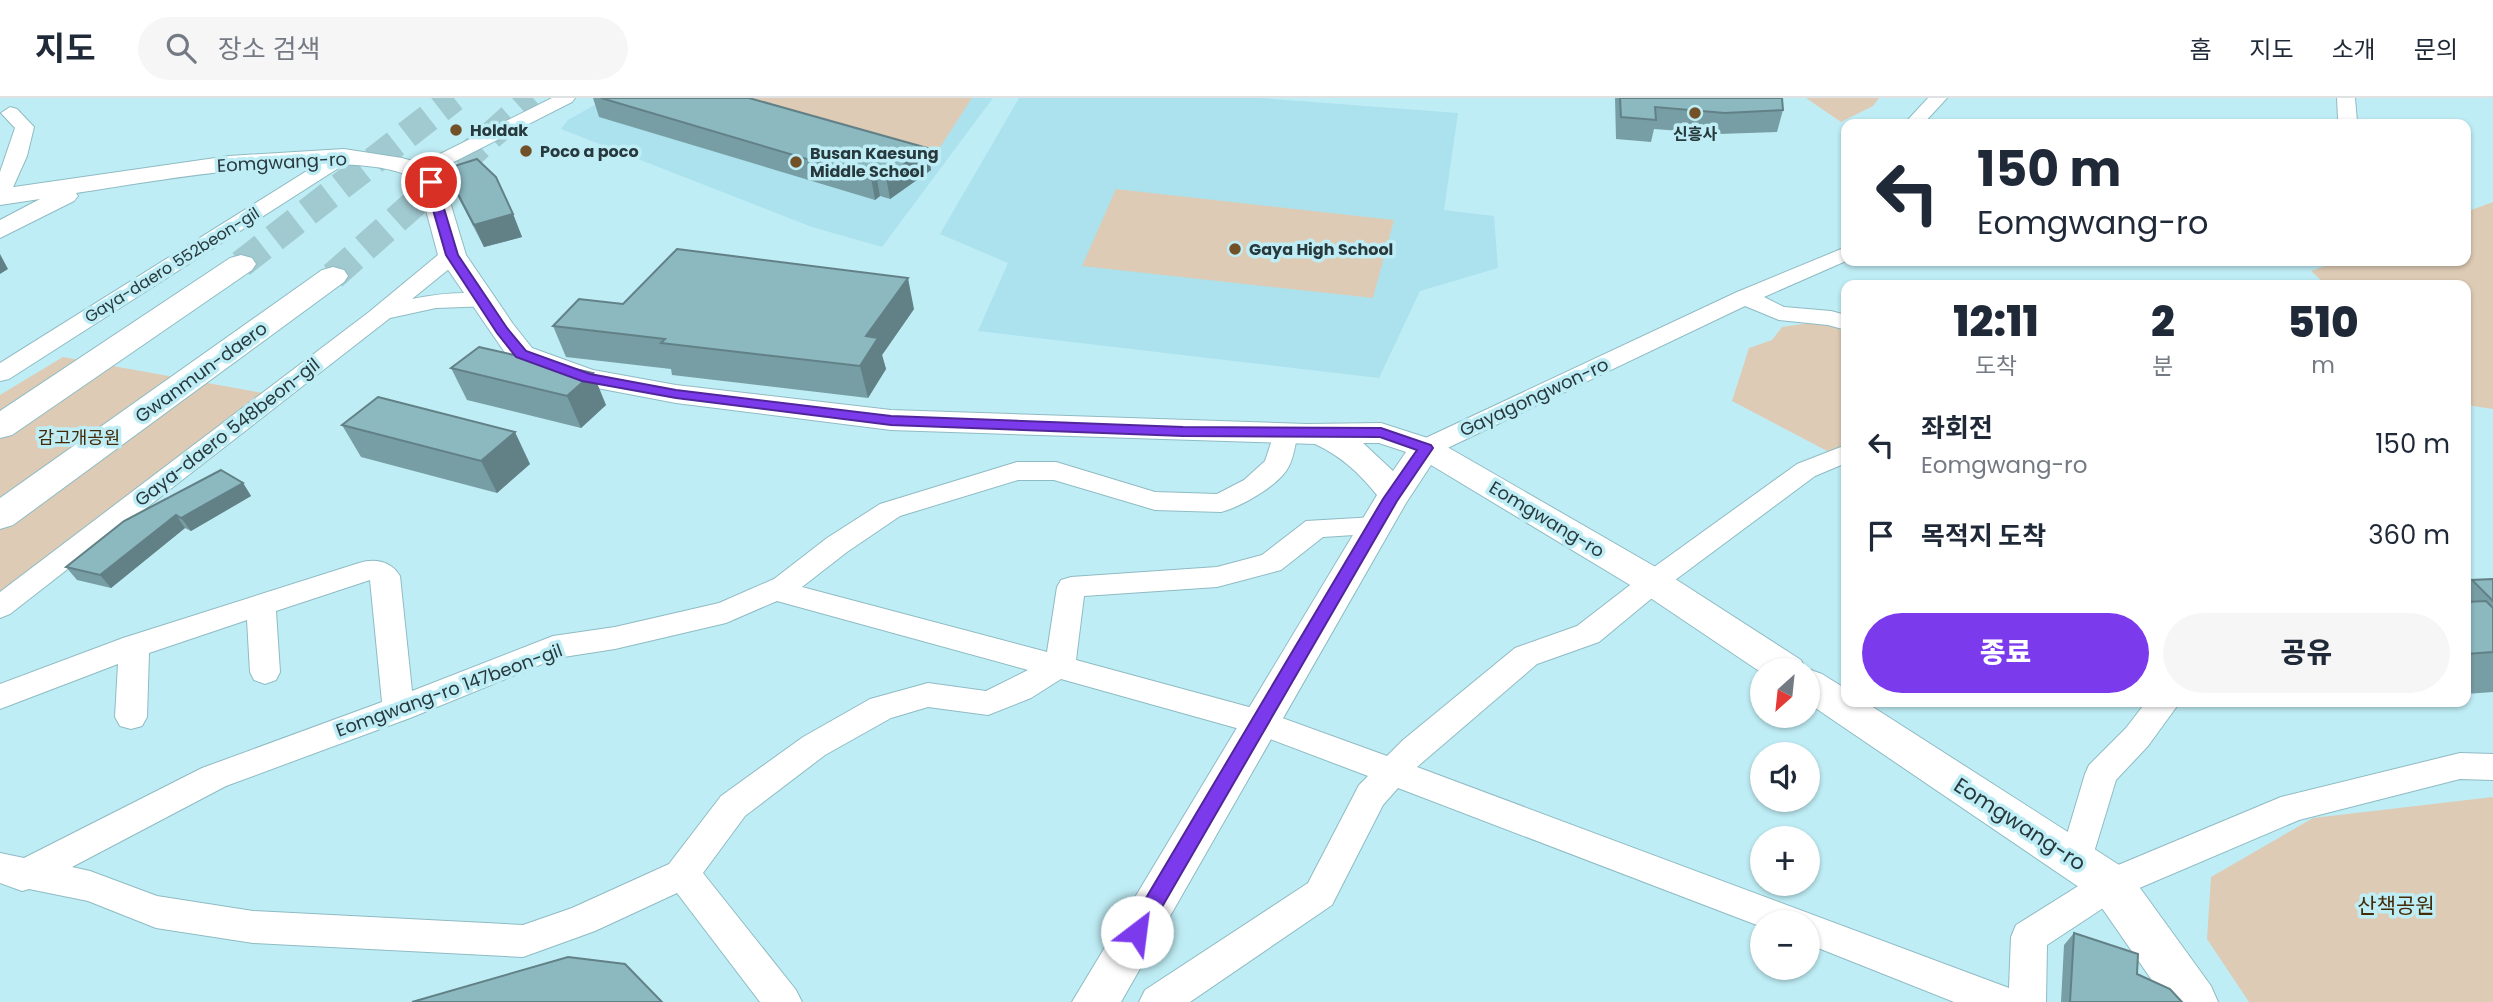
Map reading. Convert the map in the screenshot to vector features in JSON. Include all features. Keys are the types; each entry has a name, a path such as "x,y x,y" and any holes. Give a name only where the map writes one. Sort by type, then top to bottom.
{"highway":[{"path":"0,427 241,264"},
{"name":"Gwanmun-daero","path":"0,516 334,276"}],"main road":[{"name":"Eomgwang-ro","path":"0,196 229,163 344,156 420,168 452,255 521,354 587,378 676,394 891,420 1285,434 1381,433 1426,448 1653,582 1769,658"},
{"path":"0,230 93,182"},
{"path":"1321,434 1351,448 1369,463 1385,510"},
{"name":"Gayagongwon-ro","path":"1096,1002 1385,510 1426,448"},
{"name":"Eomgwang-ro","path":"1820,692 1841,706"},
{"name":"Eomgwang-ro","path":"1843,707 2093,872 2194,1002"}],"street":[{"path":"420,168 550,98"},
{"path":"299,184 340,169 420,168 566,98"},
{"path":"1918,119 1938,98"},
{"path":"2346,98 2348,119"},
{"path":"0,196 17,156 25,127 10,113"},
{"name":"Gaya-daero 552beon-gil","path":"0,374 344,156"},
{"name":"Gaya-daero 548beon-gil","path":"0,607 377,317 452,255"},
{"name":"Gayagongwon-ro","path":"1426,448 1745,297 1841,255"},
{"path":"1745,297 1779,313 1841,321"},
{"path":"377,317 400,307 436,301 482,301"},
{"name":"Eomgwang-ro 147beon-gil","path":"9,876 214,777 552,648 615,638 726,612 775,590 890,510 1017,471 1056,471 1155,501 1221,503 1253,486 1277,465 1285,434"},
{"path":"1158,1002 1320,894 1371,795 1415,749 1526,656 1588,634 1653,582 1806,470 1841,455"},
{"path":"9,876 90,886 156,912 253,928 523,941 582,920 681,875 733,806 814,746 881,708 928,695 988,703 1020,691 1056,668 1060,665 1071,587 1217,577 1271,563 1316,528 1385,510"},
{"path":"0,697 134,646 369,570 379,571 386,576 398,709"},
{"path":"775,590 1260,722 1760,910"},
{"path":"261,604 265,672"},
{"path":"131,717 134,646"},
{"path":"2093,872 2101,774 2137,737 2160,707"},
{"path":"2027,1002 2028,937 2093,872 2294,807 2460,766 2493,767"},
{"path":"681,875 698,890 783,1002"},
{"path":"1820,933 1999,1002"}],"shaded area":[{"name":"Busan Kaesung Middle School","path":"607,98 993,98 882,247 812,227 561,129 568,120"},
{"name":"Gaya High School","path":"1019,98 1261,98 1458,113 1444,210 1494,216 1498,268 1420,291 1379,378 978,331 1008,263 940,234"}],"green space":[{"path":"729,98 972,98 931,161"},
{"path":"1806,98 1879,98 1873,106 1847,119 1841,119 1841,122"},
{"path":"1116,189 1394,220 1373,298 1082,266"},
{"path":"2493,202 2493,409 2471,406 2471,280 2321,280 2311,271 2325,266 2471,266 2471,210"},
{"path":"1816,322 1841,326 1841,446 1829,452 1732,401 1749,348 1772,340 1782,327"},
{"name":"감고개공원","path":"63,357 263,393 0,594 0,395"},
{"name":"산책공원","path":"2493,797 2493,1002 2249,1002 2207,939 2211,877 2313,818"}],"building":[{"path":"601,98 749,98 927,148 886,177 876,174 871,178"},
{"path":"1620,98 1782,98 1783,110 1725,113 1655,107 1656,120 1621,117"},
{"path":"477,159 496,177 513,214 474,225 445,169"},
{"path":"677,249 908,278 866,336 878,338 860,366 661,343 665,339 553,326 579,299 623,304"},
{"path":"479,347 593,373 567,396 451,368"},
{"path":"378,397 515,432 481,461 342,425"},
{"path":"221,470 243,483 181,518 176,515 100,575 66,567 124,521"},
{"path":"2493,579 2493,601 2472,580"},
{"path":"2486,601 2493,608 2493,652 2471,654 2471,602"},
{"path":"2074,933 2138,954 2137,974 2170,989 2182,1002 2070,1002"},
{"path":"568,957 625,964 662,1002 412,1002"}],"tunnel":[{"path":"241,264 454,98"},
{"path":"333,276 533,98"}],"place":[{"name":"신흥사","path":"1695,113"},
{"name":"Holdak","path":"456,130"},
{"name":"Poco a poco","path":"526,151"},
{"name":"Busan Kaesung Middle School","path":"796,162"},
{"name":"Gaya High School","path":"1235,249"}],"route":[{"path":"431,182 452,255 521,354 587,378 676,394 891,420 1183,431 1381,433 1426,448 1391,499 1137,932"}]}
